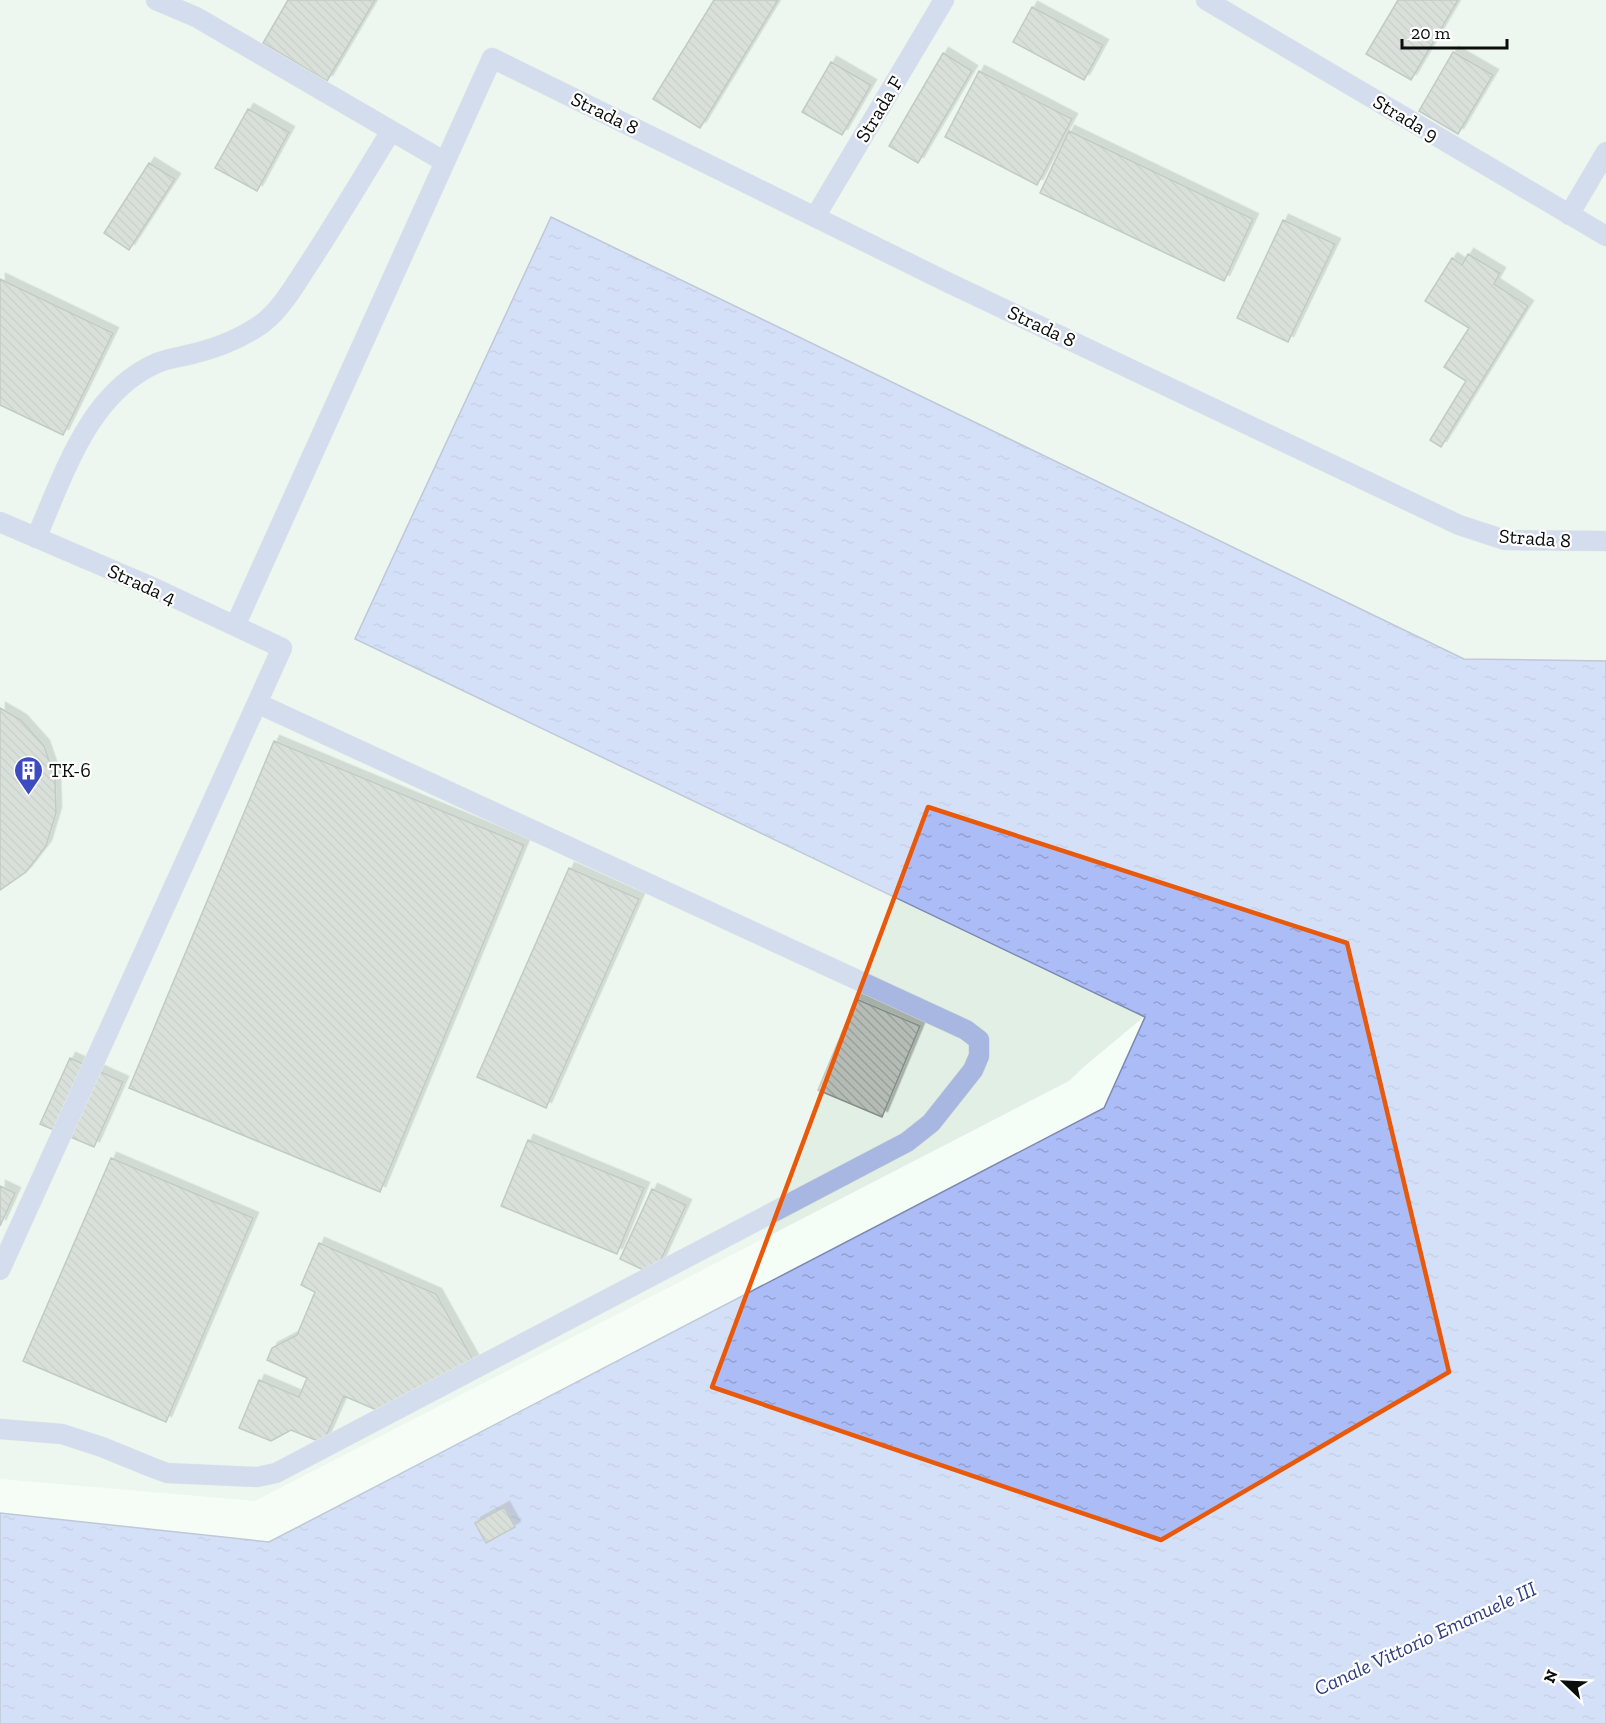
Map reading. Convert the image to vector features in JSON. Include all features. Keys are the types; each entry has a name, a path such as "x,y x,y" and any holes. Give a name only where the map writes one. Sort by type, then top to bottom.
{"lane":[{"path":"156,0 196,18 445,162 235,626"},
{"name":"Strada F","path":"815,217 944,0"},
{"name":"Strada 9","path":"1206,0 1606,236"},
{"name":"Strada 8","path":"445,162 492,58 947,282 1459,525 1505,540 1606,541"},
{"path":"36,538 77,446 92,421 119,388 159,362 202,352 224,344 263,322 281,305 392,131"},
{"path":"1569,215 1606,152"},
{"name":"Strada 4","path":"0,522 154,588 282,648 257,703"},
{"path":"0,1270 257,703 966,1030 979,1040 979,1056 973,1070 931,1123 907,1142 276,1473 257,1477 167,1473 62,1434 0,1429"}],"highlighted area":[{"path":"928,807 1347,943 1449,1372 1161,1540 712,1387"}],"shaded area":[{"path":"0,0 1606,0 1606,661 355,639 1145,1016 1069,1081 255,1501 0,1479"}],"water":[{"name":"Canale Vittorio Emanuele III","path":"551,217 1464,659 1606,661 1606,1724 0,1724 0,1513 269,1542 1104,1108 1145,1017 355,639"}],"building":[{"path":"288,0 375,0 327,81 263,43"},
{"path":"714,0 778,0 700,128 653,99"},
{"path":"1398,0 1458,0 1411,80 1366,54"},
{"path":"1032,7 1103,45 1084,80 1013,42"},
{"path":"1453,52 1493,75 1458,134 1419,111"},
{"path":"943,53 972,71 918,163 889,146"},
{"path":"831,62 871,85 842,135 802,112"},
{"path":"979,71 1072,119 1037,185 945,137"},
{"path":"248,109 289,132 257,191 215,168"},
{"path":"1069,131 1253,219 1224,281 1040,193"},
{"path":"149,163 175,179 129,250 104,233"},
{"path":"1283,220 1335,244 1288,342 1237,318"},
{"path":"1468,254 1500,273 1494,284 1528,306 1441,447 1430,440 1466,381 1444,367 1469,328 1425,301 1452,258 1462,265"},
{"path":"0,279 113,333 63,435 0,405"},
{"name":"TK-6","path":"0,708 21,720 44,746 55,778 56,813 46,846 26,872 0,890"},
{"path":"274,741 524,845 380,1192 129,1088"},
{"path":"569,868 639,899 546,1108 477,1077"},
{"path":"856,999 920,1026 882,1117 818,1090"},
{"path":"70,1058 123,1082 94,1147 40,1124"},
{"path":"528,1140 644,1188 617,1254 501,1206"},
{"path":"111,1158 253,1218 166,1422 23,1361"},
{"path":"0,1186 15,1193 0,1226"},
{"path":"652,1189 686,1205 654,1275 620,1259"},
{"path":"319,1243 436,1294 473,1360 381,1412 344,1396 323,1443 291,1430 271,1441 239,1428 259,1380 299,1397 307,1378 267,1360 272,1348 297,1335 315,1292 301,1285"},
{"path":"504,1507 515,1527 486,1543 475,1523"}],"place":[{"name":"TK-6","path":"28,796"}]}
